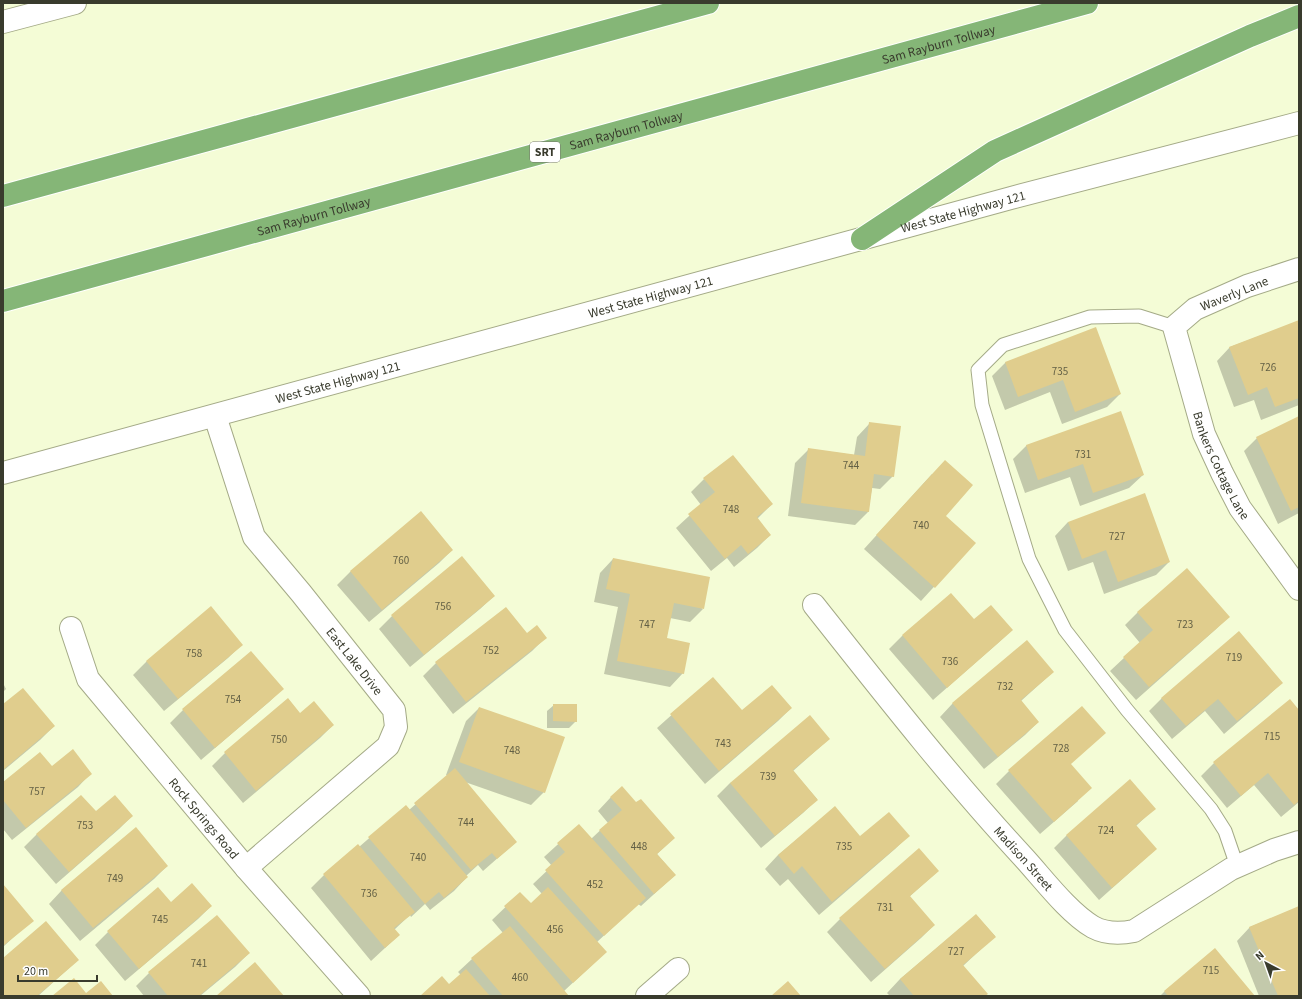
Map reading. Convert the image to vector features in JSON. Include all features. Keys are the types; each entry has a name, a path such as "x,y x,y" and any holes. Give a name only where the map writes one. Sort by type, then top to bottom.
{"highway":[{"path":"3,196 708,3"},
{"name":"Sam Rayburn Tollway","path":"3,301 1087,3"},
{"path":"862,239 995,151 1250,36 1299,16"}],"street":[{"path":"3,22 75,3"},
{"name":"West State Highway 121","path":"3,473 1011,198 1299,123"},
{"name":"Waverly Lane","path":"1174,327 1195,308 1247,286 1299,269"},
{"name":"Bankers Cottage Lane","path":"1174,327 1204,434 1222,474 1240,508 1299,589"},
{"name":"East Lake Drive","path":"216,416 254,537 301,593 394,710 396,727 388,746 246,868"},
{"name":"Madison Street","path":"814,605 892,703 997,829 1076,915 1093,927 1108,933 1122,934 1134,931 1237,866 1274,850 1299,842"},
{"name":"Rock Springs Road","path":"71,628 88,680 246,868 359,996"},
{"path":"647,996 678,969"}],"lane":[{"path":"1174,327 1138,316 1090,317 1003,344 978,370 982,405 1029,559 1065,630 1127,710 1211,810 1225,831 1237,866"}],"building":[{"path":"1299,320 1299,398 1275,407 1267,387 1248,395 1229,347"},
{"path":"1096,327 1121,394 1075,412 1063,380 1018,397 1005,362"},
{"path":"1121,411 1144,475 1093,493 1083,464 1038,480 1026,445"},
{"path":"1299,416 1299,507 1291,511 1256,437"},
{"path":"869,422 901,426 894,477 874,474 869,512 801,503 808,448 865,456"},
{"path":"733,455 773,504 757,517 771,535 748,554 741,545 725,559 688,514 715,492 703,478"},
{"path":"945,460 973,485 946,516 976,543 935,588 876,535"},
{"path":"1145,493 1170,562 1118,582 1106,550 1082,559 1068,522"},
{"path":"421,511 453,550 382,610 350,571"},
{"path":"462,556 495,596 424,655 391,615"},
{"path":"613,558 710,577 704,609 674,603 667,638 690,643 684,674 617,661 630,594 606,589"},
{"path":"1187,568 1230,617 1149,687 1123,657 1153,630 1137,612"},
{"path":"951,593 974,619 991,605 1013,630 947,688 902,635"},
{"path":"211,606 243,645 178,699 146,661"},
{"path":"506,607 527,633 537,625 547,638 466,702 435,662"},
{"path":"1239,631 1283,683 1237,721 1218,699 1186,726 1161,698"},
{"path":"1027,640 1054,672 1021,700 1039,722 998,757 952,703"},
{"path":"251,651 284,689 215,748 182,709"},
{"path":"713,677 742,710 772,685 792,708 719,771 670,714"},
{"path":"23,688 55,726 3,770 3,704"},
{"path":"288,698 300,713 314,701 334,725 256,791 224,752"},
{"path":"1290,699 1299,710 1299,801 1294,805 1268,773 1241,796 1213,762"},
{"path":"553,704 577,704 577,722 553,721"},
{"path":"1082,706 1106,733 1071,764 1092,788 1054,822 1008,770"},
{"path":"479,707 565,737 545,793 459,762"},
{"path":"810,715 830,739 793,770 818,800 775,836 730,783"},
{"path":"73,749 92,774 26,828 3,800 3,782 40,752 52,766"},
{"path":"455,768 517,842 497,859 492,853 471,870 414,803"},
{"path":"1130,779 1156,809 1136,825 1157,849 1112,888 1066,835"},
{"path":"622,786 636,802 641,799 675,838 657,854 676,875 654,894 599,830 622,810 610,797"},
{"path":"81,795 96,811 115,795 133,816 69,872 36,834"},
{"path":"406,805 468,877 444,898 439,892 425,904 368,837"},
{"path":"835,806 860,836 889,812 910,836 832,902 802,866 794,874 778,855"},
{"path":"579,824 646,898 604,936 545,870 565,852 557,843"},
{"path":"136,827 168,866 93,928 61,890"},
{"path":"358,844 415,912 394,928 400,935 385,948 323,874"},
{"path":"919,848 939,871 910,896 935,925 885,969 839,918"},
{"path":"192,883 212,906 139,969 107,931 158,887 171,902"},
{"path":"3,884 34,921 3,946"},
{"path":"548,887 607,952 573,983 504,906 520,892 531,903"},
{"path":"1299,906 1299,996 1278,996 1249,927"},
{"path":"976,914 996,937 963,965 988,994 985,996 914,996 900,979"},
{"path":"217,915 250,953 199,996 168,996 148,972"},
{"path":"46,921 79,960 37,996 3,996 3,958"},
{"path":"510,926 569,996 503,996 471,958"},
{"path":"1215,948 1255,996 1168,996 1164,991"},
{"path":"255,962 284,996 216,996"},
{"path":"466,969 490,996 420,996 442,976 449,984"},
{"path":"74,978 86,993 101,981 113,996 52,996"},
{"path":"788,981 801,996 771,996"}]}
